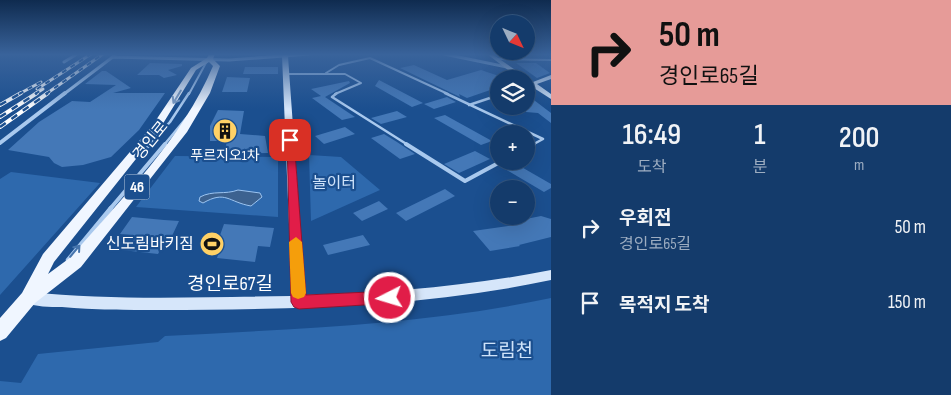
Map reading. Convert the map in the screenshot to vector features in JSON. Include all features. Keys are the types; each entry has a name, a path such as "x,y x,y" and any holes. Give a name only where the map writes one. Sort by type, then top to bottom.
{"main road":[{"name":"경인로","path":"0,332 28,298 48,258 156,128 191,72"},
{"name":"경인로","path":"28,298 76,262 184,130 197,110 214,72"}],"street":[{"path":"0,143 92,72"},
{"path":"286,74 299,302"},
{"path":"535,81 549,79"},
{"path":"535,87 551,97"},
{"name":"경인로67길","path":"28,298 73,304 299,302 439,294 473,290 551,275"}],"lane":[{"path":"400,72 513,125"},
{"path":"286,74 350,76 361,83 338,92 332,97 465,181 490,167"},
{"path":"469,105 490,98"},
{"path":"28,298 68,261 183,119 197,110"},
{"path":"535,135 543,139 535,143"}],"green space":[{"name":"놀이터","path":"309,155 341,157 380,190 311,221"},
{"path":"175,156 278,157 278,217 136,207"},
{"path":"11,172 100,183 0,295 0,179"},
{"name":"도림천","path":"551,298 551,395 0,395 0,381 21,383 38,354 158,342 165,336 311,328 407,320 503,307"}],"shaded area":[{"path":"238,190 260,193 262,197 251,206 222,197 217,197 203,203 199,201 200,197 205,195"}],"building":[{"path":"100,72 108,72 131,88 113,93 165,93 139,130 111,157 83,165 62,167 54,163 49,157 8,150 39,122 72,101 90,102 116,85 85,84"},
{"path":"140,72 172,72 177,75 164,78 159,75 137,75"},
{"path":"243,72 278,72 278,74 243,74"},
{"path":"409,72 430,72 447,80 473,72 490,73 490,90 467,98 459,94 460,97"},
{"path":"535,72 550,73 537,78 535,77"},
{"path":"227,77 250,78 247,92 222,92"},
{"path":"379,80 423,103 412,107 375,86"},
{"path":"349,81 350,83 325,97 355,117 342,120 312,98 321,96 311,89"},
{"path":"447,97 456,102 434,109 424,104"},
{"path":"535,101 551,113 551,123 535,113"},
{"name":"푸르지오1차","path":"218,110 244,111 240,134 265,136 268,153 224,154 227,141 210,141 210,126"},
{"path":"397,111 407,117 381,124 371,118"},
{"path":"445,115 490,140 490,142 481,145 434,118"},
{"path":"345,127 355,134 324,144 315,136"},
{"path":"384,134 415,154 400,159 371,138"},
{"path":"475,151 490,159 459,173 444,164"},
{"path":"507,170 527,170 551,184 551,188 544,192 535,187 535,180 524,180"},
{"path":"445,189 455,196 406,221 396,213"},
{"path":"379,201 388,209 362,221 353,213"},
{"path":"541,216 551,219 551,237 520,246 490,251 473,231 515,225 535,225 535,217"},
{"path":"132,217 179,221 172,236 168,235 158,254 122,250 131,235 120,234"},
{"path":"224,224 274,228 270,247 258,246 255,262 217,258 223,239 219,238"},
{"path":"363,235 370,245 328,255 323,245"}],"railway":[{"path":"37,89 63,72"},
{"path":"46,94 77,72"},
{"path":"19,94 41,82"},
{"path":"35,94 43,89"},
{"path":"0,105 21,93"},
{"path":"0,117 37,93"},
{"path":"0,127 48,93"}],"slow traffic":[{"path":"296,242 298,293"}],"place":[{"name":"푸르지오1차","path":"225,131"},
{"name":"신도림바키짐","path":"212,244"}],"route":[{"path":"290,140 299,302 390,298"}]}
